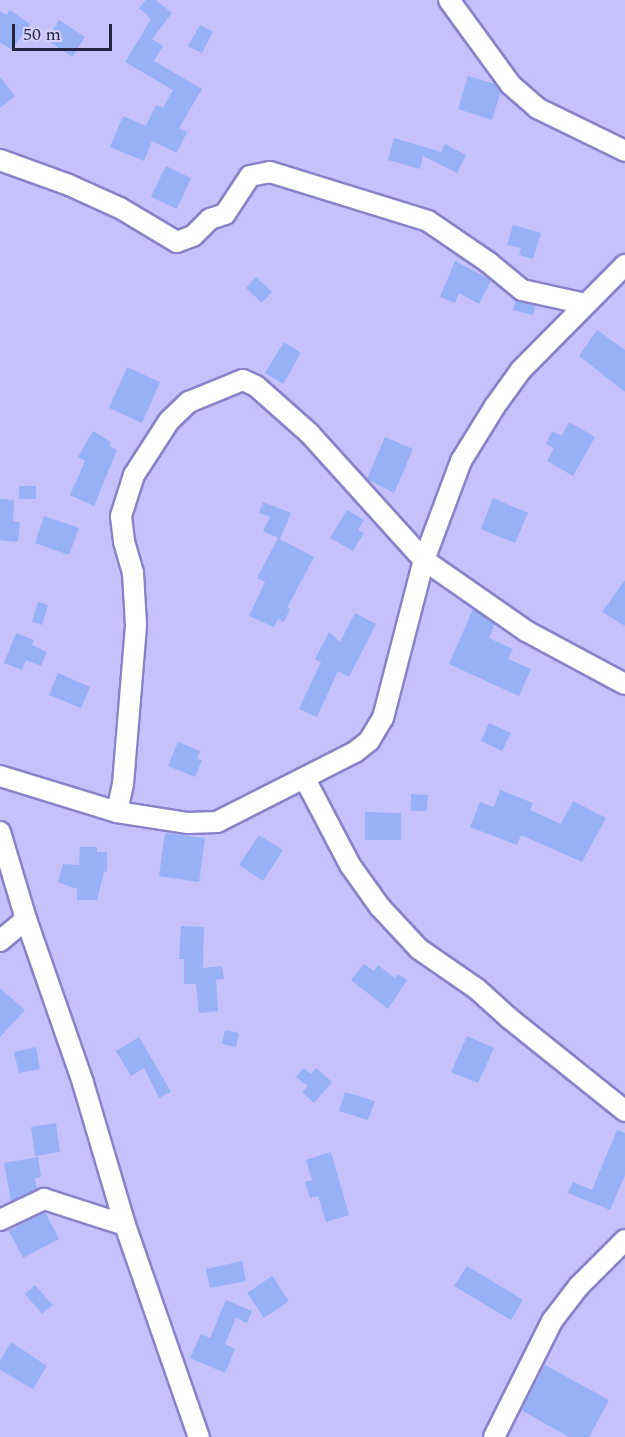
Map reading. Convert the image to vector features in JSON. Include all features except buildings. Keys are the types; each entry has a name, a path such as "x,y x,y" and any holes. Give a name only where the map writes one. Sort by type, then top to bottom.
{"street":[{"path":"449,0 511,85 537,108 625,151"},
{"path":"0,160 69,184 120,208 177,242 193,236 210,219 225,214 250,176 270,172 428,221 488,262 522,290 585,304"},
{"path":"0,776 117,812 188,823 217,822 355,752 379,729 424,560 461,461 495,406 521,370 625,265"},
{"path":"117,812 123,784 136,626 133,573 124,540 121,516 134,475 168,421 189,402 243,380 256,386 309,434 424,560 525,631 625,684"},
{"path":"305,779 350,865 380,907 419,949 477,989 625,1111"},
{"path":"0,834 26,920 83,1083 125,1225 198,1437"},
{"path":"0,941 26,920"},
{"path":"0,1220 44,1199 125,1225"},
{"path":"494,1437 552,1321 579,1286 625,1240"}]}
